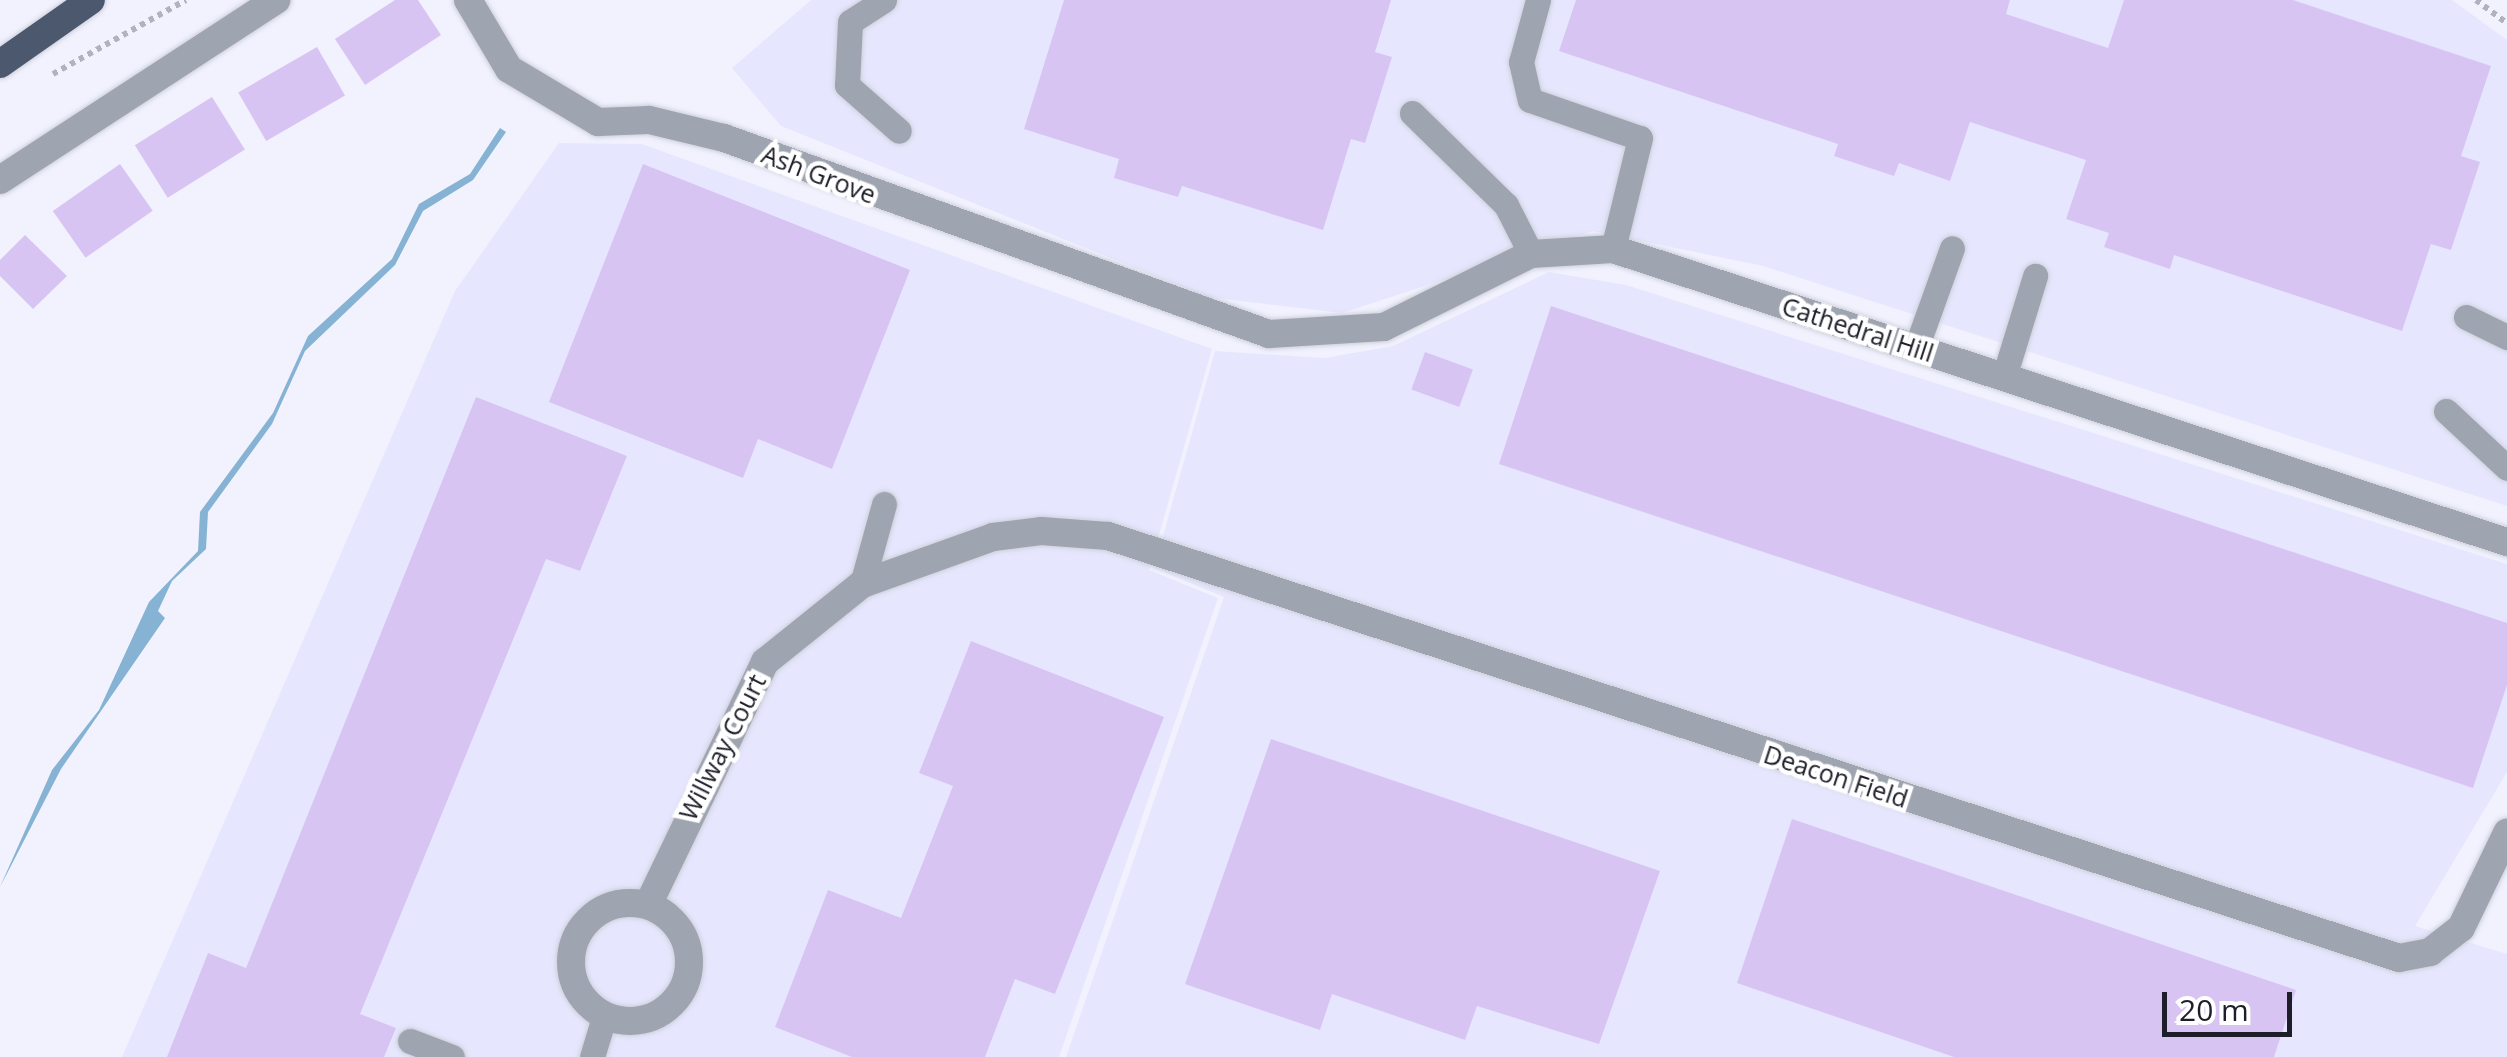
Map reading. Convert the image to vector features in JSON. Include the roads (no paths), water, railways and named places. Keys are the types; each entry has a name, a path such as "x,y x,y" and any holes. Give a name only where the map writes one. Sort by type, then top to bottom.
{"highway":[{"path":"0,64 91,0"}],"street":[{"path":"0,180 276,0"},
{"name":"Ash Grove","path":"468,0 509,69 558,105 598,122 649,120 724,138 1208,317"},
{"name":"Cathedral Hill","path":"1208,317 1269,334 1384,327 1531,254 1613,249 2507,542"},
{"name":"Willway Court","path":"648,905 765,662 862,584 994,537 1108,536"},
{"name":"Deacon Field","path":"1108,536 2399,958 2430,952 2461,928 2507,834"},
{"path":"648,905 678,926 686,980 648,1018 605,1014 572,974 578,934 608,906 648,905"}],"lane":[{"path":"884,0 850,22 847,86 899,132"},
{"path":"1538,0 1521,62 1530,100 1640,138 1613,249"},
{"path":"1412,113 1506,205 1531,254"},
{"path":"1916,348 1952,248"},
{"path":"2004,377 2035,276"},
{"path":"2466,317 2507,338"},
{"path":"2446,411 2507,468"},
{"path":"862,584 884,504"},
{"path":"592,1057 605,1014"},
{"path":"410,1041 452,1057"}],"water":[{"path":"500,128 506,132 473,180 423,211 395,265 305,351 272,424 208,512 206,549 172,581 158,611 165,618 61,769 0,887 52,770 99,710 149,602 198,551 200,512 273,413 308,336 392,259 419,204 470,174"}]}
